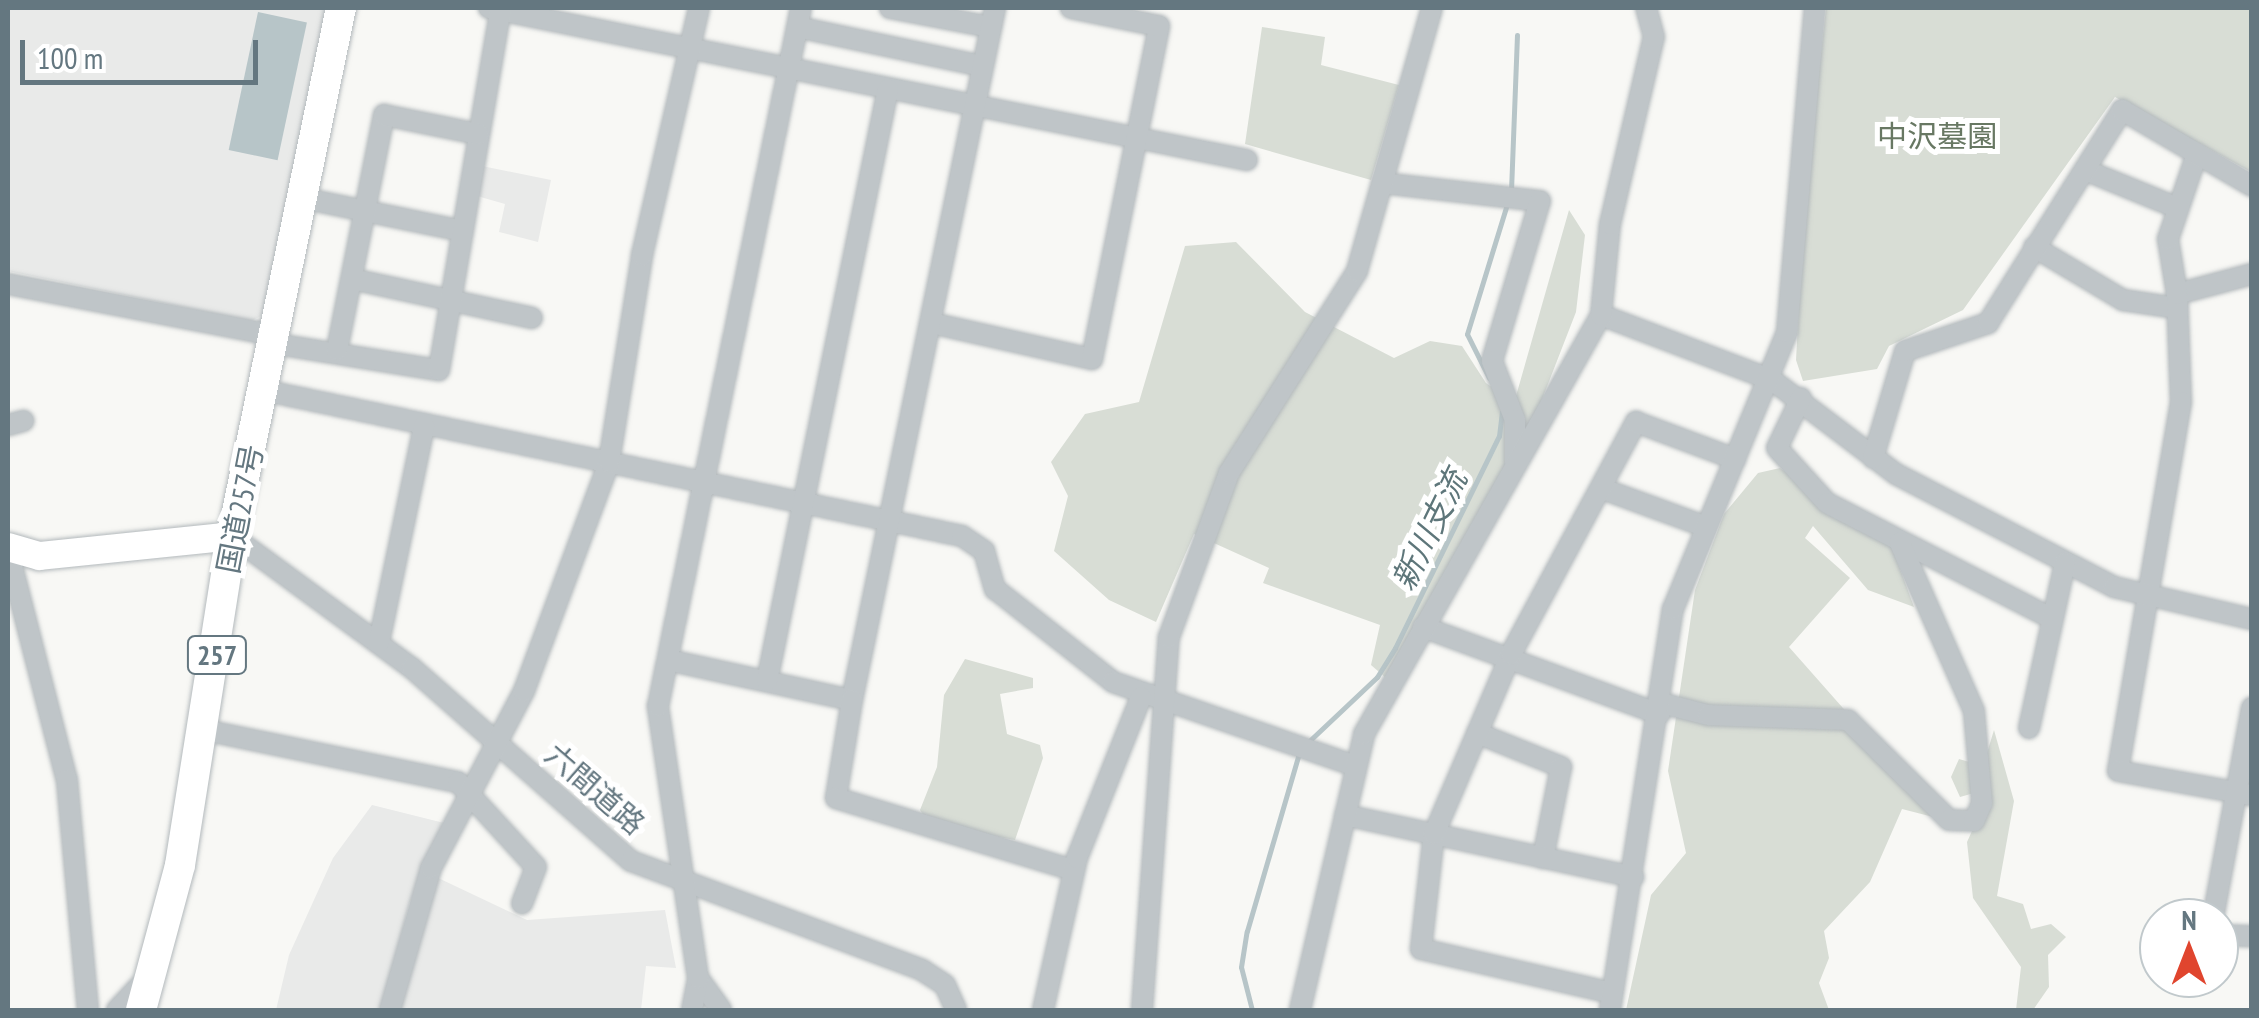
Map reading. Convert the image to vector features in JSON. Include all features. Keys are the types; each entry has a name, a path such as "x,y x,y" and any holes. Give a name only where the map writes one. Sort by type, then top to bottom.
{"highway":[{"name":"国道257号","path":"141,1010 204,730 232,536 341,8"}],"main road":[{"path":"8,549 40,556 232,536"}],"street":[{"path":"8,284 440,370 497,8 1246,160"},
{"path":"390,1010 417,904 468,792 499,743 608,462 699,8"},
{"path":"890,8 993,17 852,700 836,798 1073,870"},
{"path":"931,323 1092,359 1159,26 1072,8"},
{"path":"1044,1010 1073,870 1149,701 1168,637 1230,472 1350,286 1432,8"},
{"path":"1300,1010 1356,766 1376,706 1515,462 1542,430 1601,315 1607,237 1654,37 1646,8"},
{"path":"1735,459 1636,422 1510,654 1434,834 1421,949 1611,1002 1661,709 1673,610 1704,526 1772,380 1786,332 1815,8"},
{"path":"692,1010 698,978 660,732 668,660 708,482 799,17 982,66"},
{"path":"767,681 888,89"},
{"path":"1873,458 1905,351 1988,323 2122,110 2252,186"},
{"path":"337,350 384,115 478,134"},
{"path":"2197,154 2175,207 2168,238 2177,301 2181,402 2118,771 2243,793"},
{"path":"2084,170 2175,207"},
{"path":"1382,183 1509,195 1542,206 1492,361 1516,420 1515,462"},
{"path":"302,198 463,231"},
{"path":"2034,248 2123,300 2177,301 2252,274"},
{"path":"352,280 532,318"},
{"path":"1601,315 1772,380 1801,398 1873,458 2065,563 2148,600 2252,618"},
{"path":"262,390 424,426 804,500 976,541 995,590 1051,625 1094,671 1149,701 1356,766"},
{"path":"1801,398 1777,448 1827,503 2051,618"},
{"path":"379,642 424,426"},
{"path":"1603,488 1704,526"},
{"name":"六間道路","path":"232,536 379,642 631,861 684,886 922,970 945,985 956,1010"},
{"path":"1423,627 1661,709 1708,716 1848,720 1950,820 1974,821 1982,803 1974,711 1900,543"},
{"path":"8,549 67,780 88,1010"},
{"path":"2029,728 2065,563"},
{"path":"668,660 852,700"},
{"path":"1142,1010 1149,701"},
{"path":"2218,898 2243,793 2252,708"},
{"path":"204,730 458,782 536,868 522,904"},
{"path":"1478,733 1562,767 1543,858"},
{"path":"1345,815 1633,877"},
{"path":"117,1010 151,972"},
{"path":"698,978 721,1010"}],"shaded area":[{"path":"8,8 327,8 267,313 251,321 8,271"},
{"path":"258,12 307,22 278,160 229,150"},
{"path":"477,165 551,180 538,242 499,232 505,204 470,194"},
{"path":"372,805 444,823 409,904 382,1010 276,1010 289,955 333,858"},
{"path":"434,876 527,920 665,910 676,968 646,966 641,1010 391,1010"}],"green space":[{"name":"中沢墓園","path":"1826,8 2251,8 2251,172 2115,97 1963,310 1889,346 1877,369 1803,381 1796,360 1805,199"},
{"path":"1262,27 1325,37 1321,65 1399,85 1371,180 1245,144"},
{"path":"1569,210 1585,235 1576,312 1541,402 1386,678 1371,665 1380,625 1263,583 1269,568 1194,534 1156,622 1109,600 1054,551 1068,496 1051,462 1085,414 1139,402 1185,246 1236,242 1305,312 1394,358 1430,341 1462,346 1486,383 1514,403"},
{"path":"1780,468 1891,544 1914,607 1868,590 1813,526 1805,538 1850,578 1789,647 1941,819 1902,809 1870,882 1824,931 1829,958 1819,983 1829,1010 1626,1010 1651,895 1686,853 1668,771 1695,590 1724,514 1758,473"},
{"path":"965,659 1033,678 1033,688 1000,694 1007,734 1040,745 1043,758 1015,840 929,824 920,810 937,767 944,695"},
{"path":"1994,730 2014,801 1997,896 2023,904 2031,929 2051,924 2066,937 2048,955 2049,987 2033,1010 2016,1010 2021,967 1973,898 1967,842 1983,807 1974,793 1960,797 1951,777 1959,759 1983,766"}],"waterway":[{"name":"新川支流","path":"1511,191 1517,35"},
{"name":"新川支流","path":"1489,378 1467,334 1508,201"},
{"name":"新川支流","path":"1306,744 1377,677 1395,648 1499,436 1502,412"},
{"name":"新川支流","path":"1252,1010 1241,967 1247,931 1299,753"}]}
